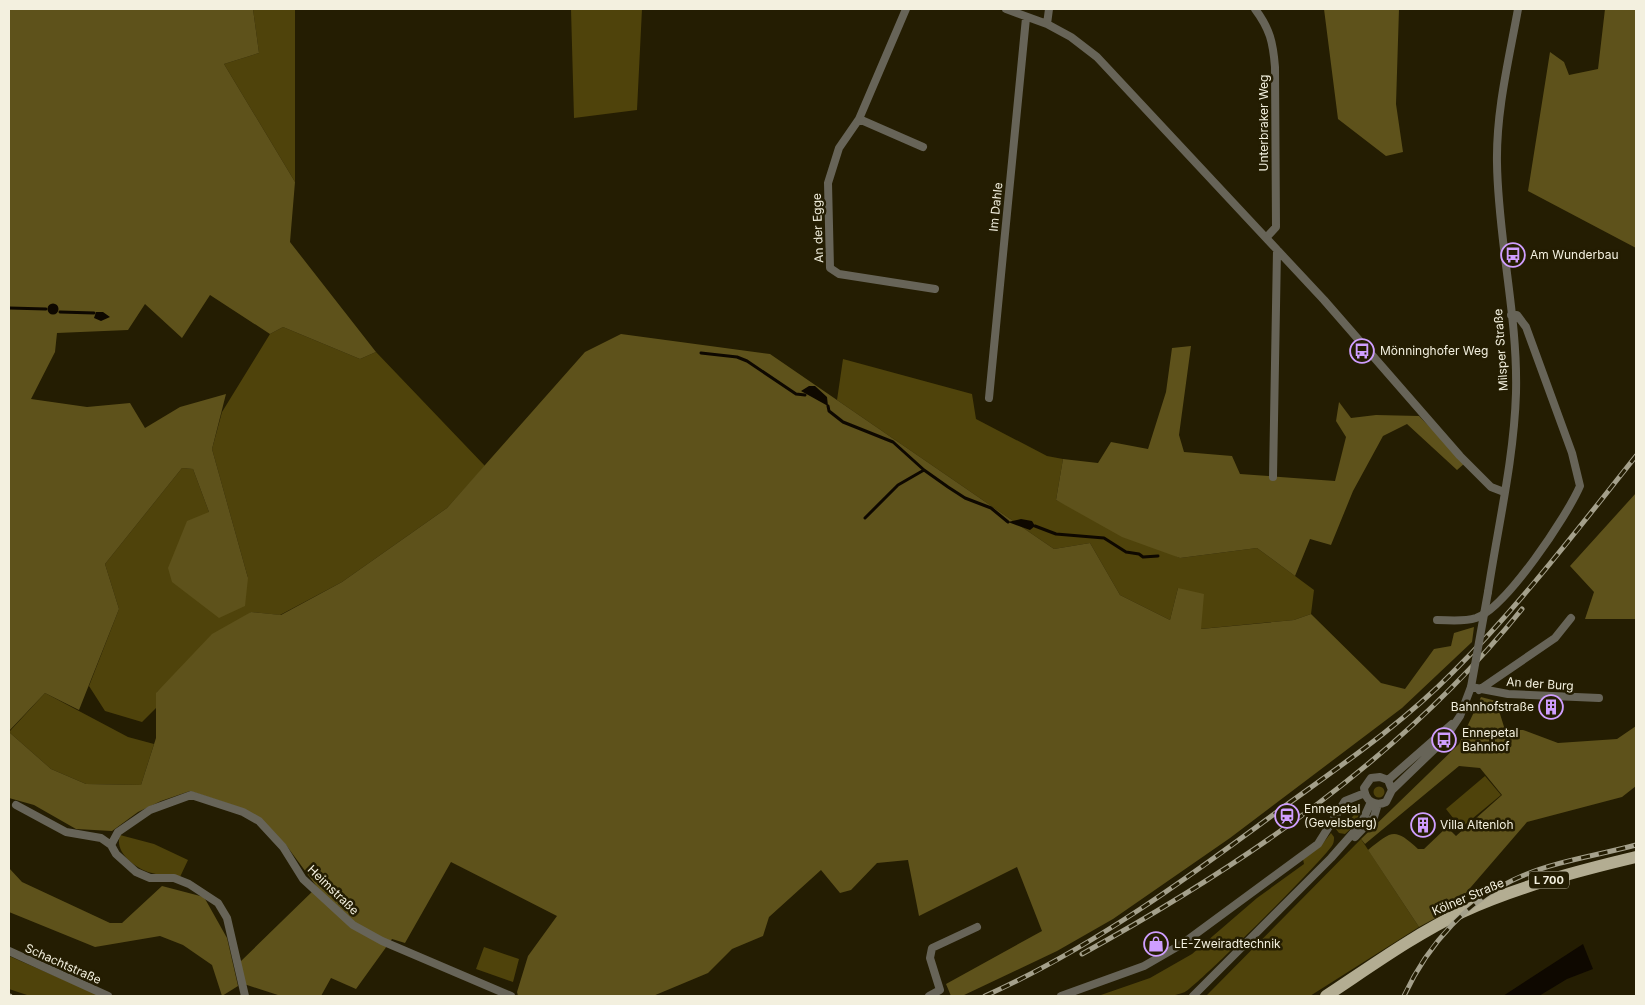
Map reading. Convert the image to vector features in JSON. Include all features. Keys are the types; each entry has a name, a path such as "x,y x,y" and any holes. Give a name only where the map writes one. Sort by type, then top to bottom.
{"main road":[{"name":"Kölner Straße","path":"1326,996 1416,937 1465,911 1539,883 1636,857"}],"street":[{"name":"An der Egge","path":"906,9 859,119 840,148 828,182 830,268 839,274 935,288"},
{"path":"1006,9 1026,18 1047,24 1071,37 1097,58 1324,300 1460,456 1491,487 1504,492"},
{"path":"1047,24 1049,9"},
{"name":"Unterbraker Weg","path":"1255,9 1273,41 1275,67 1276,227 1266,238"},
{"name":"Milsper Straße","path":"1475,688 1513,435 1516,391 1497,162 1502,99 1518,9"},
{"name":"Im Dahle","path":"989,398 1026,18"},
{"path":"859,119 923,147"},
{"path":"1273,476 1277,250"},
{"path":"1437,620 1465,621 1477,618 1490,611 1505,595 1563,519 1580,486 1572,453 1526,327 1517,315 1511,315"},
{"path":"1375,803 1386,802 1392,790 1444,740 1475,688 1554,638 1571,618"},
{"name":"An der Burg","path":"1475,688 1549,697 1599,698"},
{"path":"1388,780 1460,716"},
{"path":"1365,793 1366,784 1372,778 1380,776 1388,780 1392,790"},
{"path":"1365,793 1375,803"},
{"path":"1061,996 1144,966 1182,944 1318,844 1345,801 1365,793"},
{"name":"Heimstraße","path":"112,845 118,832 150,810 191,795 242,812 259,821 283,847 303,879 353,925 382,941 511,996"},
{"path":"1193,996 1331,858 1361,824 1375,803"},
{"path":"16,805 66,832 90,835 112,845 116,854 136,872 150,878 174,878 189,884 218,903 227,918 245,996"},
{"path":"929,996 940,990 930,958 932,948 977,927"},
{"name":"Schachtstraße","path":"9,951 108,996"}],"shaded area":[{"path":"9,9 253,9 259,53 224,64 295,182 290,242 376,352 360,359 283,327 270,334 210,295 182,338 145,304 128,330 57,333 55,352 31,399 87,407 130,403 145,428 180,407 226,394 212,449 248,578 245,606 219,618 172,582 168,568 187,521 209,512 193,469 182,468 105,564 119,609 79,710 45,693 9,731"},
{"path":"253,9 295,9 295,182 224,64 259,53"},
{"path":"571,9 642,9 637,110 574,118"},
{"path":"1324,9 1399,9 1396,104 1403,152 1386,156 1338,119"},
{"path":"1605,9 1636,9 1636,248 1528,191 1550,52 1564,62 1569,75 1598,69"},
{"path":"53,303 59,309 53,315 47,309"},
{"path":"96,312 103,312 110,317 101,321 94,318"},
{"path":"283,327 360,359 376,352 485,466 447,508 342,582 280,615 251,612 157,692 156,708 142,722 105,711 89,686 119,609 105,564 182,468 193,469 209,512 248,578 212,449 222,412 270,334"},
{"path":"621,334 770,354 1054,549 1090,543 1120,595 1170,620 1178,588 1204,594 1201,629 1294,620 1311,614 1381,683 1405,689 1434,649 1451,646 1454,633 1474,627 1472,642 1402,708 1230,838 1113,919 1057,951 962,996 951,996 946,984 1042,931 1017,867 919,916 908,860 877,863 851,890 840,893 821,870 769,917 763,936 732,949 708,973 653,996 518,996 517,992 528,956 557,916 451,862 405,943 392,939 356,989 331,978 321,996 281,996 244,984 240,962 317,887 286,845 261,819 244,809 190,791 161,801 138,812 112,831 76,829 34,805 9,798 9,732 51,769 86,784 141,785 156,738 156,693 212,634 251,612 281,615 342,582 447,508 585,352"},
{"path":"1191,346 1179,435 1184,452 1232,456 1240,474 1335,481 1346,437 1336,421 1339,402 1351,418 1376,415 1419,416 1465,463 1457,470 1407,424 1383,436 1353,491 1331,545 1310,539 1295,576 1257,548 1180,558 1122,537 1056,500 1063,459 1098,463 1111,442 1148,449 1166,392 1172,348"},
{"path":"843,359 972,394 976,419 1047,456 1063,459 1056,500 1180,558 1257,548 1314,590 1311,614 1294,620 1200,629 1178,588 1170,620 1120,595 1090,543 1054,549 837,400"},
{"path":"809,386 815,386 827,397 828,406 801,391"},
{"path":"1636,493 1636,619 1585,619 1594,592 1570,566"},
{"path":"1021,519 1032,521 1035,526 1030,530 1008,522"},
{"path":"45,693 128,737 154,744 141,785 86,784 51,769 9,732"},
{"path":"1481,697 1496,701 1505,730 1523,730 1558,743 1617,739 1636,726 1636,786 1622,797 1527,822 1452,909 1419,927 1368,850 1393,834 1403,837 1418,849 1424,849 1447,827 1456,836 1502,795 1480,768 1459,766 1365,844 1361,839 1459,744"},
{"path":"1485,776 1501,795 1461,828 1446,809"},
{"path":"1379,786 1385,792 1379,798 1373,792"},
{"path":"1359,803 1359,812 1354,824 1345,834 1339,833 1335,828 1338,821 1347,824 1356,812 1350,808 1354,804"},
{"path":"1331,833 1334,841 1326,854 1235,946 1185,992 1154,998 1098,996 1150,978 1192,954 1257,898 1304,864 1303,859 1320,847"},
{"path":"120,835 154,844 188,860 180,877 152,873 131,863 120,847"},
{"path":"1361,839 1419,927 1310,996 1206,996"},
{"path":"9,868 22,882 110,923 122,923 162,886 204,897 227,938 238,986 222,996 212,965 183,945 160,936 95,947 9,912"},
{"path":"1583,944 1593,969 1567,979 1539,996 1503,996"},
{"path":"484,947 519,959 513,982 476,969"},
{"path":"9,956 101,996 30,996 9,989"}],"waterway":[{"path":"9,308 46,309"},
{"path":"60,312 94,313"},
{"path":"701,353 737,357 747,361 796,394 805,395"},
{"path":"828,406 829,411 843,422 893,442 924,470 948,487 965,498 991,508 1008,522"},
{"path":"865,518 898,485 924,470"},
{"path":"1035,526 1056,534 1104,538 1126,552 1139,554 1143,557 1158,556"}],"railway":[{"path":"985,996 1064,956 1140,909 1213,859 1350,759 1414,709 1478,647 1502,620 1636,456"},
{"path":"1082,954 1203,883 1319,803 1374,759 1426,712 1476,662 1522,609"},
{"path":"1404,996 1425,959 1438,941 1467,910 1484,897 1502,886 1535,871 1636,845"}],"place":[{"name":"Am Wunderbau","path":"1513,255"},
{"name":"Mönninghofer Weg","path":"1362,351"},
{"name":"Bahnhofstraße","path":"1551,707"},
{"name":"Ennepetal Bahnhof","path":"1444,740"},
{"name":"Ennepetal (Gevelsberg)","path":"1287,816"},
{"name":"Villa Altenloh","path":"1423,825"},
{"name":"LE-Zweiradtechnik","path":"1156,944"}]}
